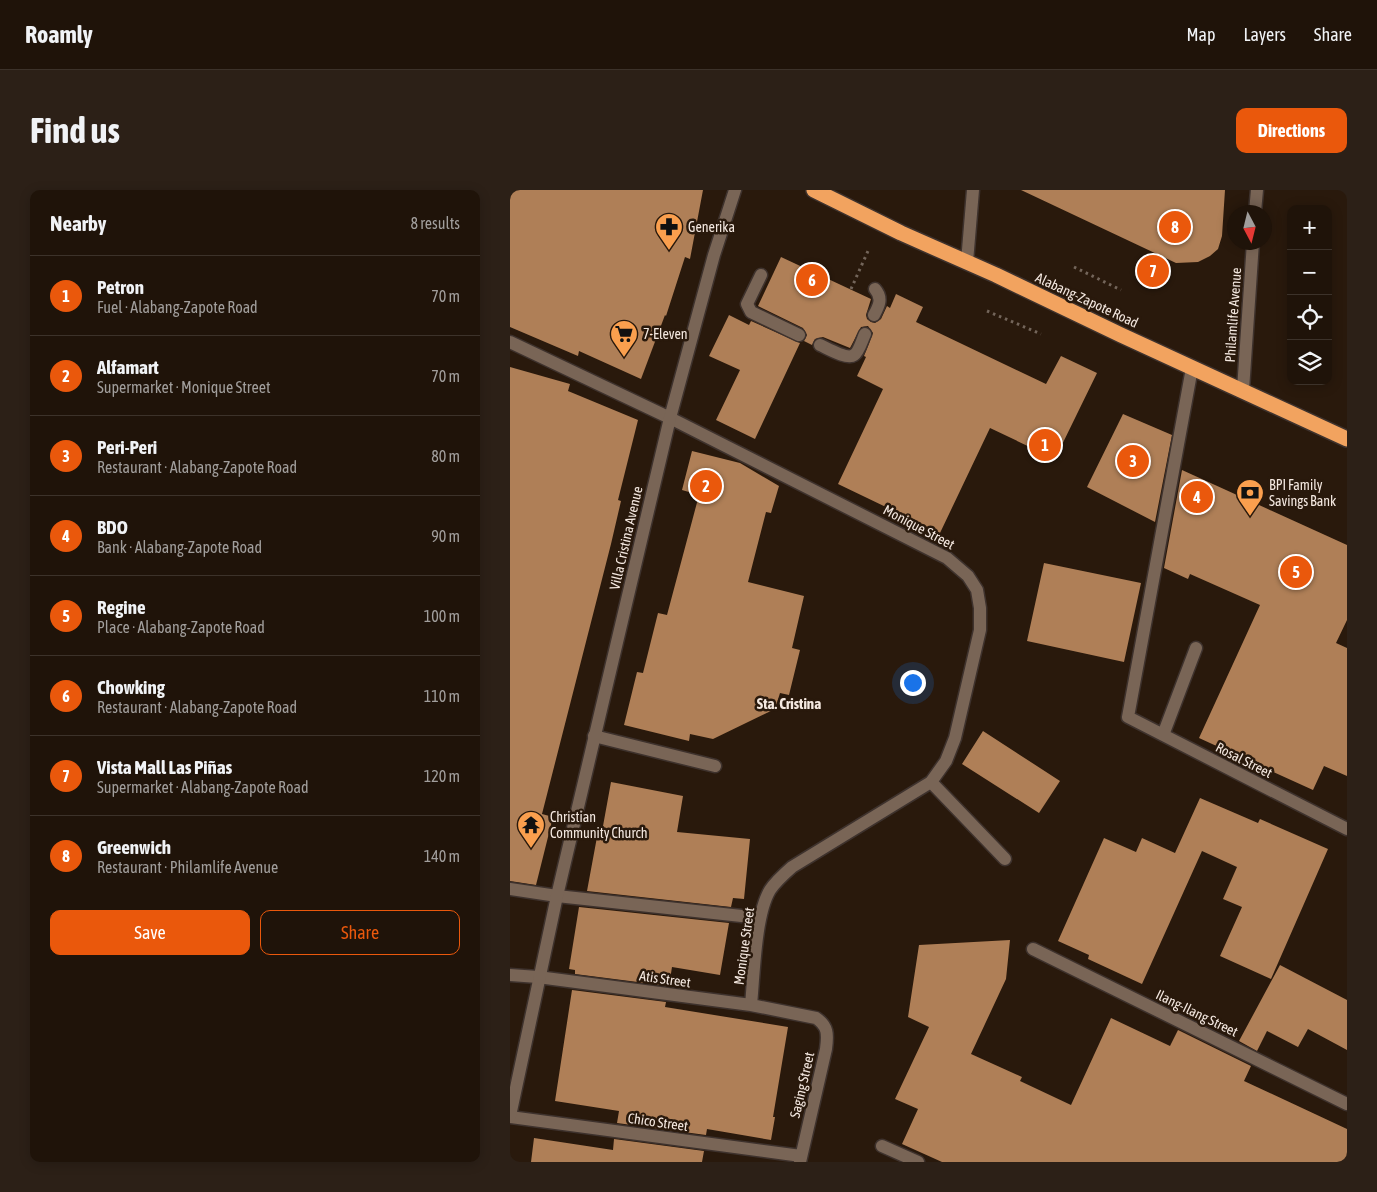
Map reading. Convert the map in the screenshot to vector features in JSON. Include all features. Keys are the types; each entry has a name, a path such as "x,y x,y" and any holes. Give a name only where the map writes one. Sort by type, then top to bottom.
{"highway":[{"name":"Alabang-Zapote Road","path":"814,190 901,233 1347,439"}],"street":[{"name":"Villa Cristina Avenue","path":"510,1117 556,896 670,418 714,255 735,190"},
{"path":"967,262 973,190"},
{"path":"1256,205 1257,190"},
{"name":"Philamlife Avenue","path":"1243,390 1252,250"},
{"path":"761,275 747,304 748,309 799,335"},
{"path":"874,315 879,306 880,298 879,293 875,289"},
{"path":"820,345 846,357 852,357 855,355 865,334"},
{"name":"Monique Street","path":"510,342 670,418 948,558 968,576 977,590 980,608 980,630 955,738 946,761 930,782 792,867 779,878 770,890 760,918 751,1005"},
{"name":"Rosal Street","path":"1192,368 1128,717 1347,829"},
{"path":"1163,735 1196,648"},
{"path":"594,736 715,766"},
{"path":"930,782 1005,858"},
{"path":"510,889 556,896 760,918"},
{"name":"Ilang-Ilang Street","path":"1033,949 1347,1104"},
{"name":"Atis Street","path":"510,975 751,1005 816,1018"},
{"name":"Saging Street","path":"800,1159 826,1049 826,1029 823,1023 816,1018"},
{"name":"Chico Street","path":"510,1117 800,1159"},
{"path":"882,1146 918,1162"}],"path":[{"path":"851,289 868,251"},
{"path":"1074,267 1121,290"},
{"path":"987,311 1041,334"}],"building":[{"path":"510,190 703,190 690,259 685,257 666,316 641,379 579,351 578,356 510,327"},
{"path":"1021,190 1225,190 1222,236 1218,249 1210,256 1198,262 1176,263"},
{"path":"781,257 871,299 866,315 867,319 871,322 875,323 881,319 887,306 890,308 896,294 923,307 916,322 1046,384 1061,356 1097,373 1055,459 990,428 940,533 838,484 883,389 857,376 866,357 864,356 873,333 868,326 861,327 850,348 823,337 815,339 812,345 804,341 807,335 803,328 758,306"},
{"path":"729,315 749,325 751,321 800,343 755,439 716,420 740,370 709,356"},
{"path":"510,367 570,384 568,391 638,420 618,500 621,501 611,544 542,814 553,817 536,885 510,881"},
{"path":"1123,414 1172,435 1155,522 1087,487"},
{"path":"692,451 740,463 779,486 771,513 766,512 748,582 804,596 792,648 800,650 789,695 780,693 775,709 713,739 690,734 689,741 624,725 637,672 643,673 658,613 667,615 699,495 682,490"},
{"path":"1182,470 1347,545 1347,620 1336,643 1347,648 1347,776 1324,766 1313,790 1199,738 1260,605 1190,574 1188,579 1164,568"},
{"path":"1044,563 1141,583 1124,662 1027,641"},
{"path":"983,731 1060,781 1039,813 962,764"},
{"path":"611,782 683,796 677,832 750,839 744,899 733,898 731,907 587,891 597,837 601,837"},
{"path":"1200,798 1258,823 1260,819 1328,849 1271,979 1220,956 1242,907 1223,899 1237,867 1202,851 1142,984 1088,959 1089,955 1058,941 1104,838 1136,852 1142,838 1175,853"},
{"path":"579,907 729,923 720,975 672,967 669,986 575,974 575,970 569,969"},
{"path":"1010,940 1006,979 971,1054 1022,1077 1020,1081 1071,1105 1111,1018 1170,1046 1178,1030 1251,1066 1244,1081 1347,1129 1347,1162 942,1162 902,1144 918,1109 895,1099 929,1027 908,1017 919,945"},
{"path":"1280,965 1347,1000 1347,1050 1308,1029 1298,1047 1267,1031 1257,1051 1239,1041"},
{"path":"572,990 666,1002 665,1007 788,1027 771,1140 707,1129 706,1135 617,1123 619,1111 555,1101"},
{"path":"534,1138 613,1150 614,1139 704,1151 702,1162 531,1162"}],"place":[{"name":"Greenwich","path":"1175,227"},
{"name":"Generika","path":"669,251"},
{"name":"Vista Mall Las Piñas","path":"1153,271"},
{"name":"Chowking","path":"812,280"},
{"name":"7-Eleven","path":"624,358"},
{"name":"Petron","path":"1045,445"},
{"name":"Peri-Peri","path":"1133,461"},
{"name":"Alfamart","path":"706,486"},
{"name":"BDO","path":"1197,497"},
{"name":"BPI Family Savings Bank","path":"1250,517"},
{"name":"Regine","path":"1296,572"},
{"name":"Christian Community Church","path":"531,849"}],"district":[{"name":"Sta. Cristina","path":"789,703"}]}
